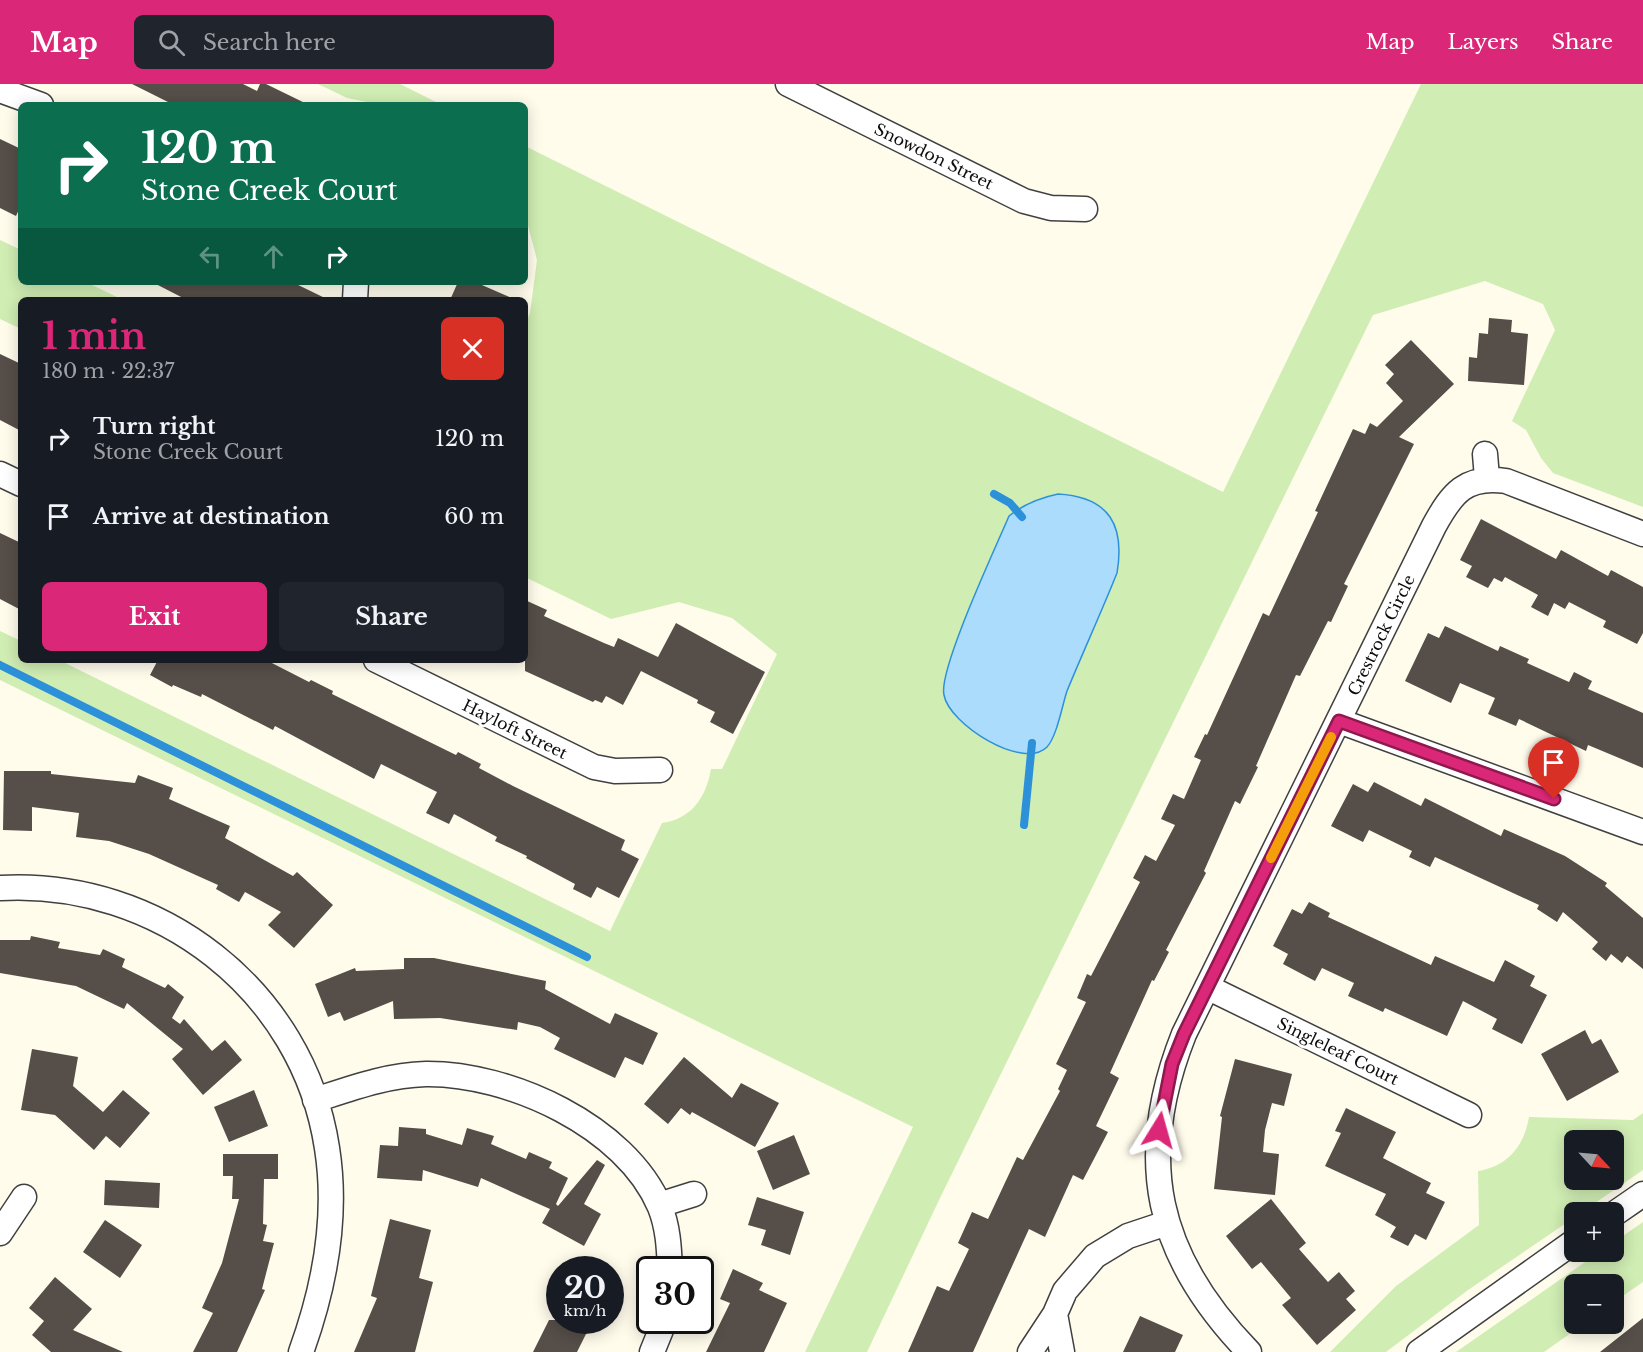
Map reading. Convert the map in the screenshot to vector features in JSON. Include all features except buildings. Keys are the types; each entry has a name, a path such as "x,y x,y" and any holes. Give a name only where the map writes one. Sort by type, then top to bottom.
{"street":[{"name":"Snowdon Street","path":"788,84 1024,201 1051,208 1085,209"},
{"path":"0,90 33,102"},
{"path":"1485,454 1487,478 1515,484 1643,534"},
{"path":"0,474 18,483"},
{"name":"Crestrock Circle","path":"1249,1352 1201,1295 1181,1259 1167,1223 1159,1168 1160,1117 1172,1064 1207,987 1444,508 1463,489 1487,478"},
{"name":"Hayloft Street","path":"382,663 594,767 615,771 660,770"},
{"path":"1339,721 1598,814 1640,835"},
{"path":"0,888 51,889 101,898 148,914 193,939 234,973 267,1007 293,1048 315,1100 327,1148 331,1223 320,1294 301,1352"},
{"name":"Singleleaf Court","path":"1207,987 1469,1115"},
{"path":"315,1100 376,1080 426,1074 474,1079 516,1090 576,1119 601,1135 638,1172 659,1205 667,1228 669,1256"},
{"path":"659,1205 694,1194"},
{"path":"1624,1207 1643,1194"},
{"path":"0,1233 24,1197"},
{"path":"1030,1352 1055,1314 1065,1291 1095,1256 1128,1236 1167,1223"},
{"path":"1419,1352 1564,1249"},
{"path":"1055,1314 1062,1352"},
{"path":"652,1352 659,1334"}],"green space":[{"path":"318,84 400,84 436,102 367,102 347,98"},
{"path":"1421,84 1643,84 1643,507 1553,473 1541,458 1526,430 1512,421 1555,330 1543,304 1485,281 1373,315 940,1198 867,1352 805,1352 913,1127 0,680 0,631 18,640 18,663 65,663 610,931 662,823 673,821 689,812 701,797 711,769 722,769 777,654 732,618 679,602 611,619 528,578 528,317 537,260 528,226 528,147 1223,492"},
{"path":"0,240 18,249 18,285 92,285 117,297 18,297 18,328 0,319"},
{"path":"1643,1113 1643,1170 1624,1183 1624,1130 1564,1130 1564,1190 1614,1190 1597,1202 1564,1202 1564,1225 1468,1290 1386,1352 1330,1352 1396,1286 1479,1225 1478,1171 1498,1165 1513,1153 1523,1137 1529,1117 1633,1120"},
{"path":"1643,1222 1643,1282 1624,1295 1624,1274 1568,1274 1585,1262 1624,1262 1624,1235"},
{"path":"1564,1277 1564,1334 1569,1334 1544,1352 1456,1352"}],"water":[{"path":"1058,494 1076,496 1090,501 1102,508 1110,517 1116,528 1118,541 1117,573 1067,691 1051,742 1036,753 1021,753 988,741 959,719 949,707 944,695 945,681 959,636 1009,516 1032,502"}],"waterway":[{"path":"994,494 1010,503 1022,517"},
{"path":"0,665 587,957"},
{"path":"1024,825 1032,743"}],"slow traffic":[{"path":"1271,858 1331,737"}],"route":[{"path":"1159,1130 1172,1064 1184,1034 1339,721 1554,799"}]}
